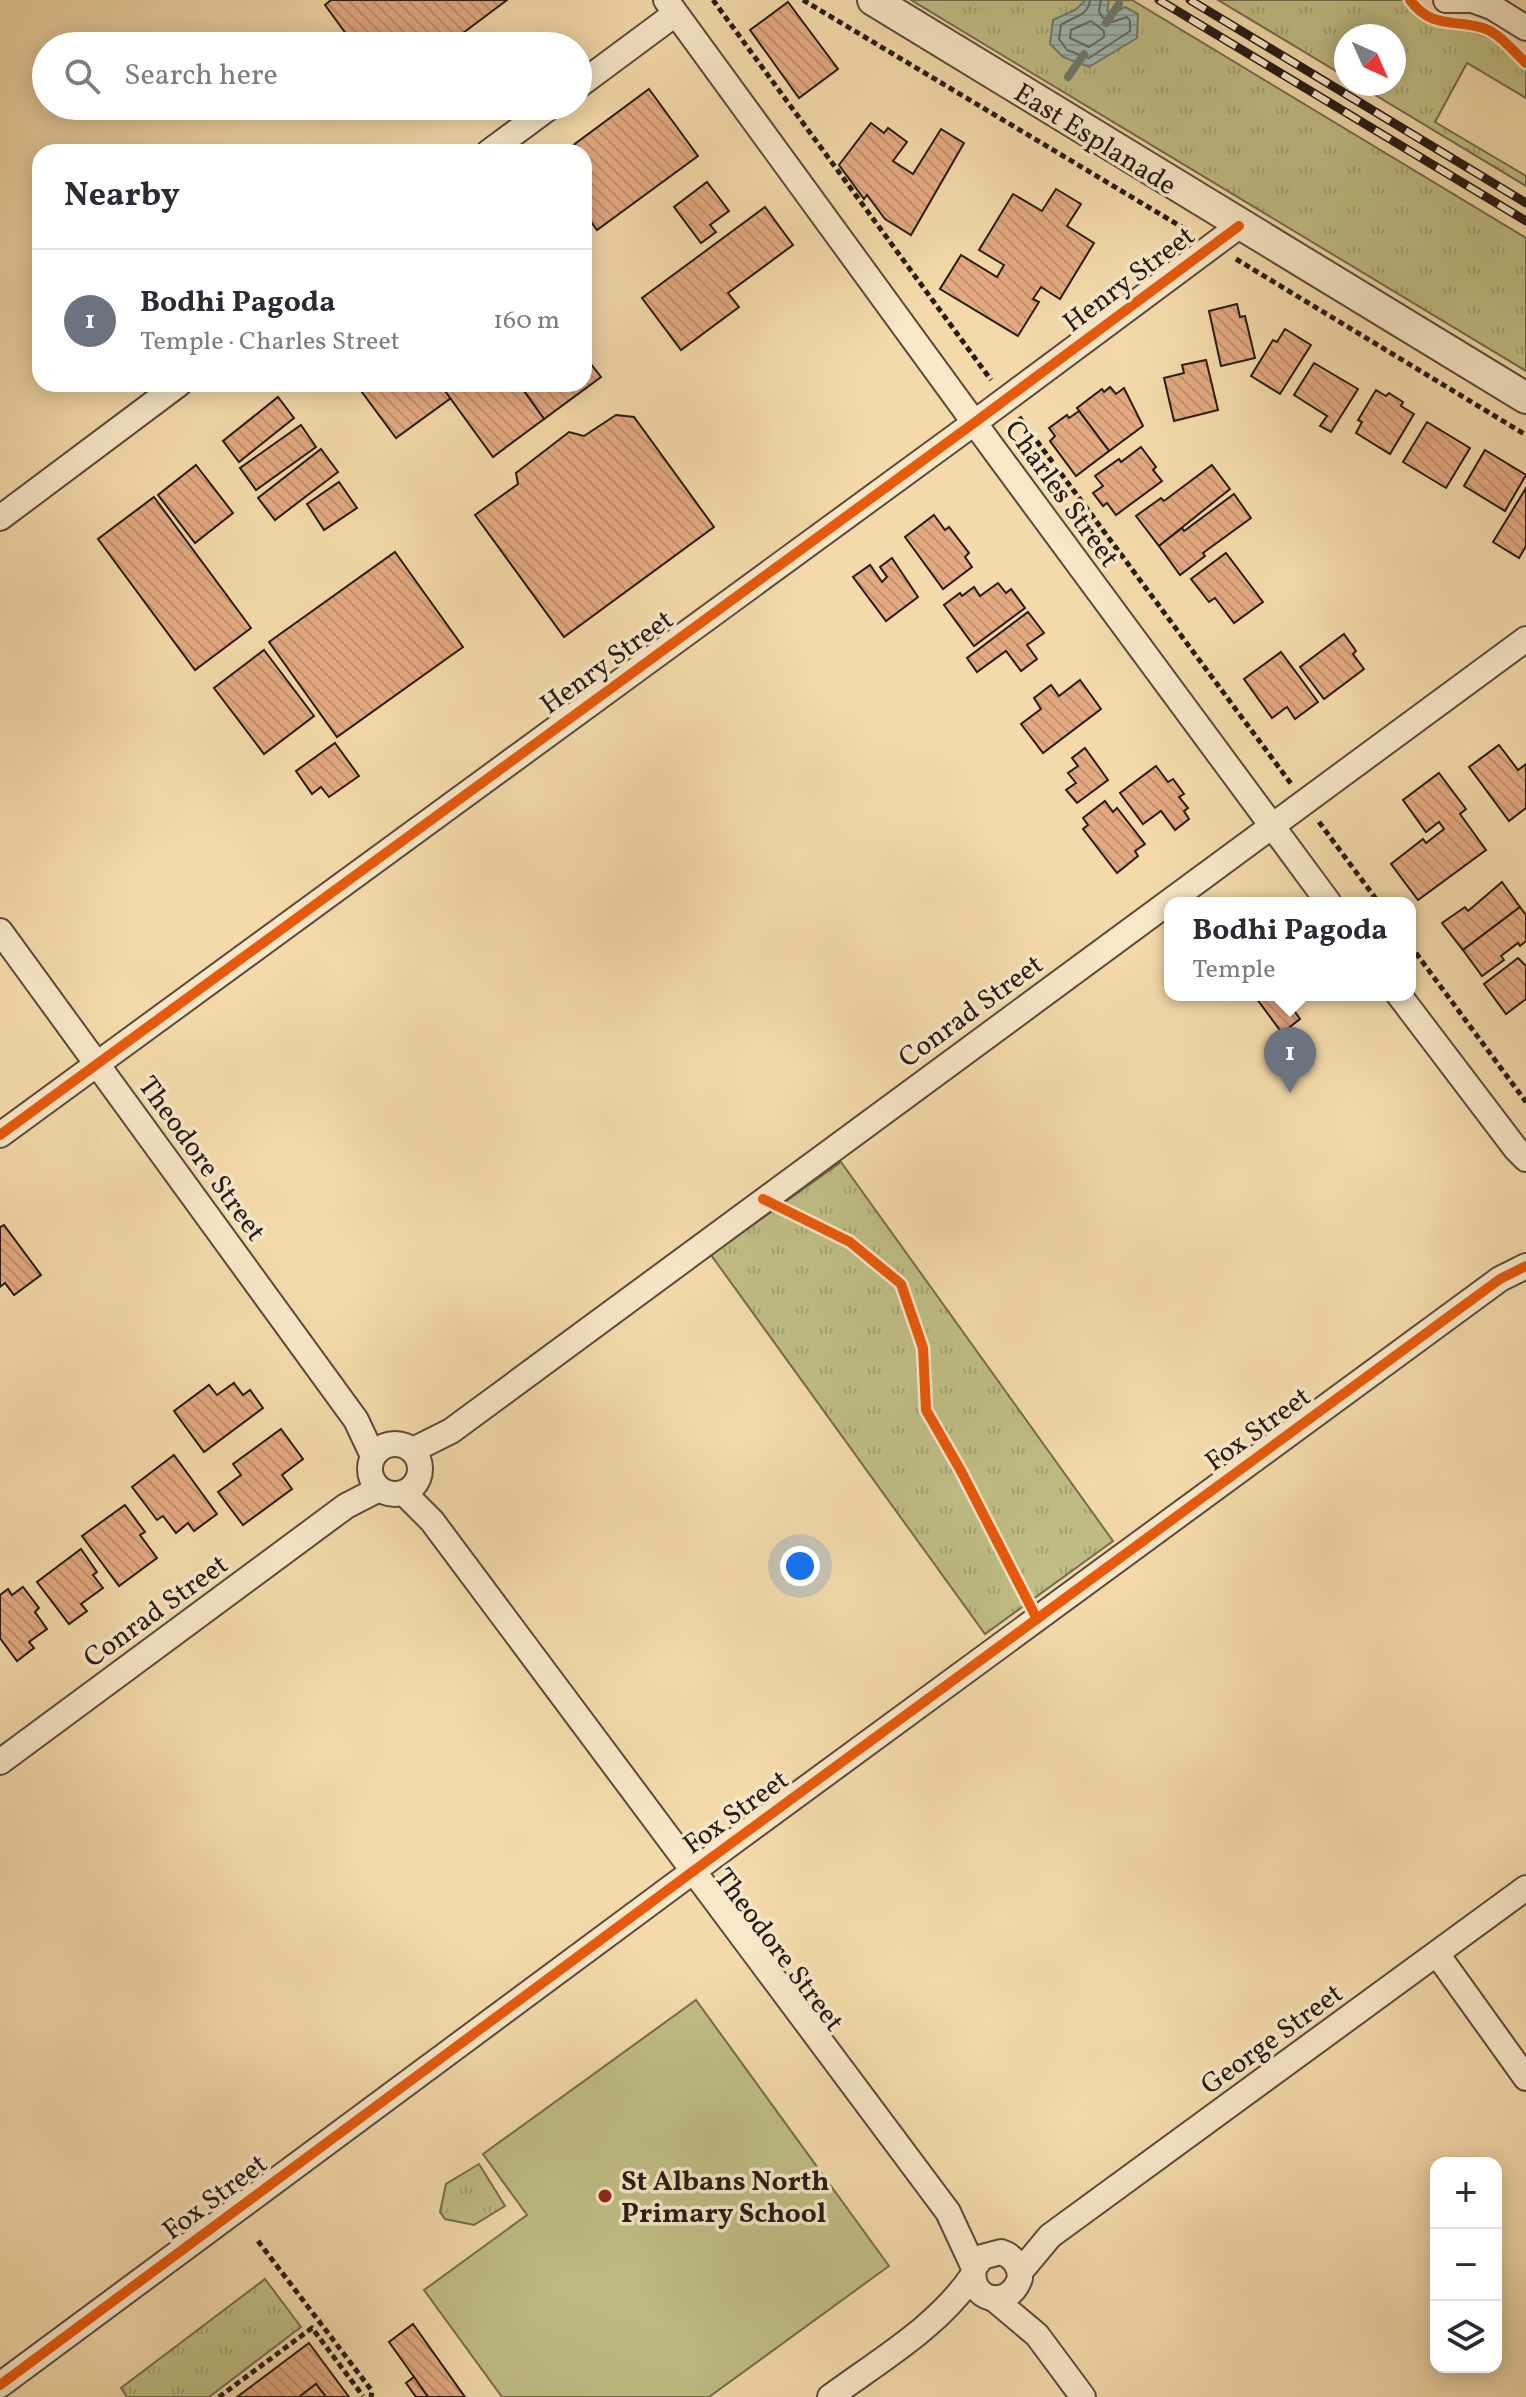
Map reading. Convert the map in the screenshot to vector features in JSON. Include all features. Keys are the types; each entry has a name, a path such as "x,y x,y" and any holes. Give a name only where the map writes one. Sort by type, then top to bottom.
{"street":[{"name":"East Esplanade","path":"873,0 1239,226 1526,398"},
{"path":"1446,0 1468,0 1492,7 1526,28"},
{"path":"1518,0 1526,12"},
{"path":"592,74 671,7"},
{"name":"Charles Street","path":"671,7 1324,897"},
{"path":"500,144 532,120"},
{"name":"Henry Street","path":"0,1135 1239,226"},
{"path":"0,518 168,392"},
{"name":"Conrad Street","path":"1176,897 1526,639"},
{"name":"Conrad Street","path":"0,1762 1164,906"},
{"name":"Theodore Street","path":"0,931 356,1420 948,2212 1010,2266 1037,2335 1083,2397"},
{"path":"1404,1001 1523,1159"},
{"name":"Fox Street","path":"1500,1279 1526,1251"},
{"name":"Fox Street","path":"0,2385 1500,1279 1526,1266"},
{"name":"George Street","path":"1010,2266 1526,1888"},
{"path":"1437,1954 1526,2078"},
{"name":"Theodore Street","path":"948,2212 973,2272"},
{"path":"830,2397 936,2319 960,2294 982,2257 1010,2266 1011,2294 989,2298 936,2319"},
{"path":"973,2272 976,2288 989,2298"},
{"name":"Theodore Street","path":"989,2298 1037,2335"}],"path":[{"path":"713,0 1375,897"},
{"path":"803,0 1526,435"},
{"path":"1416,953 1526,1102"},
{"path":"258,2241 373,2395"},
{"path":"219,2397 312,2328 363,2396"}],"green space":[{"path":"911,0 1132,0 1526,238 1526,371"},
{"path":"1218,0 1406,0 1415,12 1433,25 1473,32 1496,42 1526,68 1526,98 1467,63 1435,122 1526,176 1526,186 1377,96 1406,96 1406,24 1334,24 1334,70"},
{"path":"841,1162 1113,1541 985,1634 711,1255"},
{"path":"696,2000 889,2266 709,2397 502,2397 424,2290 527,2215 483,2154"},
{"path":"479,2164 505,2206 474,2225 445,2219 440,2212 446,2184"},
{"path":"265,2279 301,2327 209,2397 127,2397 121,2388"}],"water":[{"path":"1086,0 1109,0 1107,11 1112,14 1125,7 1138,14 1137,38 1089,67 1063,57 1050,44 1053,20 1075,10"}],"building":[{"path":"331,0 507,0 464,32 345,32 325,5"},
{"path":"788,2 838,69 799,98 750,30"},
{"path":"649,89 698,156 597,230 592,223 592,144 575,144"},
{"path":"871,123 884,133 888,128 907,142 893,161 913,174 941,129 964,143 911,235 885,219 867,195 864,199 839,165"},
{"path":"707,182 729,211 710,225 716,232 701,243 674,207"},
{"path":"1056,189 1081,204 1067,226 1094,243 1060,299 1041,287 1033,299 1039,302 1018,336 940,289 961,255 997,277 1004,265 979,250 1013,194 1042,211"},
{"path":"765,207 793,245 728,293 739,307 681,350 642,298"},
{"path":"1237,304 1240,317 1245,316 1255,358 1221,366 1209,311"},
{"path":"1285,329 1311,345 1280,394 1251,376 1273,340 1277,342"},
{"path":"1206,360 1218,410 1174,421 1164,378 1184,373 1182,365"},
{"path":"1314,363 1358,389 1331,432 1320,426 1327,416 1294,395"},
{"path":"592,365 601,377 592,384"},
{"path":"1110,387 1116,394 1124,388 1143,426 1109,451 1077,408 1102,389 1104,392"},
{"path":"1376,390 1386,396 1389,393 1414,414 1390,454 1356,433 1362,422 1358,420"},
{"path":"362,392 446,392 451,398 396,438"},
{"path":"446,392 525,392 544,419 493,457"},
{"path":"525,392 581,392 544,419"},
{"path":"278,397 294,418 239,462 223,441"},
{"path":"1079,411 1109,451 1076,476 1050,441 1055,436 1049,428 1067,415 1069,418"},
{"path":"616,415 634,417 714,527 564,637 475,515 518,484 516,473 569,432 584,436"},
{"path":"1427,422 1470,448 1446,488 1403,462"},
{"path":"301,425 316,447 256,490 240,468"},
{"path":"1141,447 1162,481 1116,515 1107,503 1103,506 1093,493 1103,486 1095,476"},
{"path":"321,449 338,472 275,520 258,498"},
{"path":"1485,450 1526,475 1505,511 1464,486"},
{"path":"196,465 233,513 195,543 158,495"},
{"path":"1212,465 1230,489 1159,546 1136,516 1161,498 1164,501"},
{"path":"339,482 357,508 324,530 307,504"},
{"path":"1526,488 1526,546 1519,558 1493,542"},
{"path":"1234,494 1251,518 1203,553 1205,556 1180,575 1159,546"},
{"path":"154,497 251,628 195,670 98,539"},
{"path":"934,515 945,530 949,527 969,553 965,557 972,567 943,589 905,537"},
{"path":"395,552 463,647 337,737 269,642"},
{"path":"1226,553 1263,602 1234,623 1215,598 1209,602 1191,579"},
{"path":"892,558 918,597 886,621 853,577 870,565 882,582 887,577 880,567"},
{"path":"998,583 1006,593 1011,589 1025,608 974,646 944,605 974,587 980,596"},
{"path":"1028,612 1044,633 1027,645 1037,659 1021,671 1006,651 977,672 967,658"},
{"path":"1344,634 1364,669 1324,699 1300,667"},
{"path":"264,650 314,716 264,754 214,688"},
{"path":"1281,652 1318,702 1295,719 1287,707 1272,718 1244,679"},
{"path":"1080,680 1101,709 1043,753 1021,724 1041,709 1034,698 1051,685 1059,696"},
{"path":"335,743 359,776 329,797 321,787 312,794 296,771"},
{"path":"1499,745 1518,770 1526,764 1526,808 1509,821 1469,767"},
{"path":"1085,748 1108,780 1077,803 1066,790 1076,783 1068,773 1078,766 1072,758"},
{"path":"1156,766 1168,782 1173,779 1184,794 1179,797 1188,808 1184,811 1189,819 1175,830 1161,811 1143,824 1120,793"},
{"path":"1439,773 1466,809 1460,814 1486,850 1418,900 1391,864 1423,839 1426,843 1444,829 1439,822 1426,832 1403,800"},
{"path":"1105,801 1113,812 1117,808 1145,844 1135,851 1138,856 1117,873 1083,829 1088,825 1083,818"},
{"path":"1502,882 1520,907 1463,950 1442,923 1465,907 1468,911"},
{"path":"1520,907 1526,915 1526,941 1520,946 1518,943 1501,956 1504,960 1482,976 1463,950"},
{"path":"1518,958 1526,966 1526,999 1506,1014 1484,984"},
{"path":"1258,1001 1298,1001 1291,1006 1300,1019 1282,1033"},
{"path":"4,1225 41,1275 14,1295 5,1283 0,1287 0,1227"},
{"path":"234,1383 243,1395 250,1390 263,1408 204,1452 174,1411 209,1385 217,1395"},
{"path":"281,1429 303,1459 282,1475 292,1489 243,1525 218,1492 241,1475 233,1464"},
{"path":"174,1455 217,1514 194,1531 188,1523 176,1533 163,1516 157,1520 132,1487"},
{"path":"125,1505 145,1532 140,1535 157,1558 119,1586 82,1536"},
{"path":"81,1549 97,1572 93,1575 103,1588 81,1604 87,1611 69,1624 37,1582"},
{"path":"23,1587 39,1608 35,1612 47,1629 29,1642 34,1648 17,1661 0,1638 0,1595 8,1589 12,1595"},
{"path":"413,2324 465,2397 428,2397 389,2342"},
{"path":"309,2343 349,2397 326,2397 316,2384 299,2397 237,2397"},
{"path":"414,2377 428,2397 416,2397 406,2383"},
{"path":"316,2384 326,2397 299,2397"}],"waterway":[{"path":"1106,23 1119,4"},
{"path":"1068,77 1084,54"}],"railway":[{"path":"1159,0 1526,221"},
{"path":"1190,0 1526,203"}],"cycle path":[{"path":"1410,0 1419,10 1437,20 1492,32 1526,63"},
{"path":"0,1135 1239,226"},
{"path":"763,1199 850,1242 901,1284 923,1348 926,1410 1037,1619"},
{"path":"0,2385 1500,1279 1526,1266"}],"place":[{"name":"Bodhi Pagoda","path":"1290,1093"},
{"name":"St Albans North Primary School","path":"605,2196"}]}
